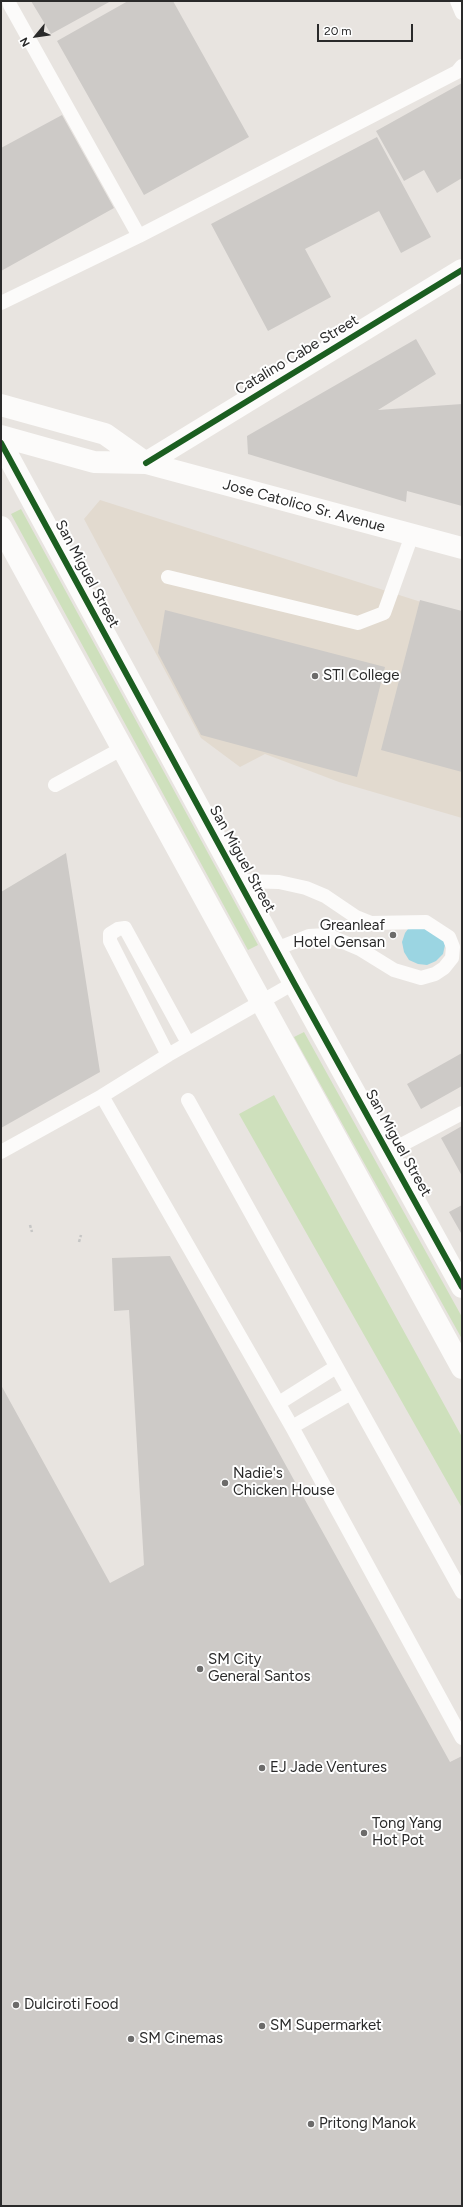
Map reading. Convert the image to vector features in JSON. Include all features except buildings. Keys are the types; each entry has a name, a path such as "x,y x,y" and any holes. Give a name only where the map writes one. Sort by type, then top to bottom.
{"street":[{"name":"Catalino Cabe Street","path":"146,463 462,270"},
{"name":"Jose Catolico Sr. Avenue","path":"1,405 105,434 146,463"},
{"name":"Jose Catolico Sr. Avenue","path":"1,436 94,462 146,463 462,548"},
{"name":"San Miguel Street","path":"1,443 294,983 462,1287"},
{"path":"1,527 462,1368"}],"lane":[{"path":"9,1 139,236"},
{"path":"457,1 462,13"},
{"path":"1,303 139,236 457,72 462,66"},
{"path":"168,577 358,623 384,612 412,535"},
{"path":"55,785 123,748"},
{"path":"239,881 279,882 306,888 325,896 356,917 371,923 426,922 449,937 453,947 452,958 444,968 435,974 420,978 394,970 360,949 327,935 309,936 276,950"},
{"path":"168,1055 110,941 110,934 118,929 125,928 188,1043"},
{"path":"1,1152 102,1096 188,1043 294,983"},
{"path":"102,1096 279,1403 462,1738"},
{"path":"188,1100 462,1592"},
{"path":"388,1152 462,1113"},
{"path":"279,1403 336,1367"},
{"path":"292,1427 351,1392"}],"path":[{"path":"30,1225 32,1232"},
{"path":"79,1242 81,1235"}],"shaded area":[{"name":"STI College","path":"100,500 462,615 462,818 339,782 265,754 240,767 201,738 84,519"}],"green space":[{"path":"21,509 258,945 248,950 11,514"},
{"path":"304,1032 462,1317 462,1339 294,1037"},
{"path":"274,1095 462,1437 462,1508 239,1114"}],"water":[{"path":"411,925 439,927 445,945 443,954 436,961 427,965 418,964 409,960 404,952 402,942 405,933"}],"cycle path":[{"path":"146,463 462,270"},
{"path":"1,443 294,983 462,1287"}],"place":[{"name":"STI College","path":"315,676"},
{"name":"Greanleaf Hotel Gensan","path":"393,935"},
{"name":"Nadie's Chicken House","path":"225,1483"},
{"name":"SM City General Santos","path":"200,1669"},
{"name":"EJ Jade Ventures","path":"262,1768"},
{"name":"Tong Yang Hot Pot","path":"364,1833"},
{"name":"Dulciroti Food","path":"16,2005"},
{"name":"SM Supermarket","path":"262,2026"},
{"name":"SM Cinemas","path":"131,2039"},
{"name":"Pritong Manok","path":"311,2124"}]}
